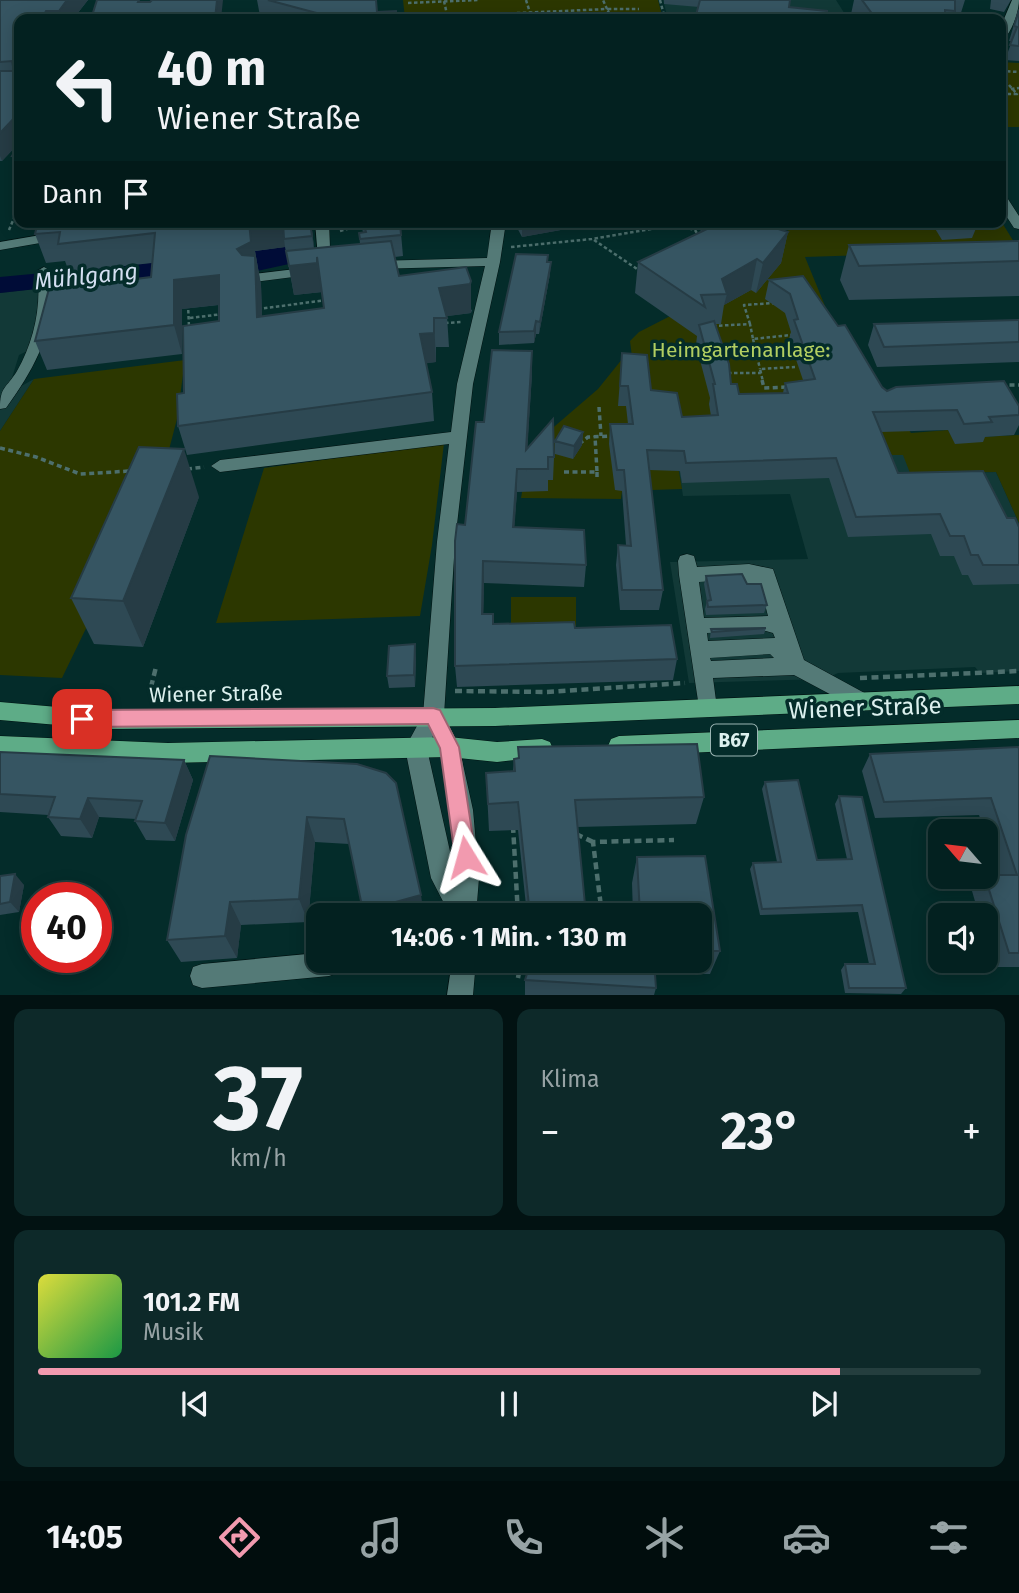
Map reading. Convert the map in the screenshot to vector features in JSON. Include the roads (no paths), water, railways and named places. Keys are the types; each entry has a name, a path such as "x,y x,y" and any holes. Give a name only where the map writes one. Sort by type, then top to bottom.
{"main road":[{"name":"Wiener Straße","path":"0,711 104,720 495,717 1019,695"},
{"name":"Wiener Straße","path":"602,747 1019,729"},
{"path":"0,746 215,753 449,747 497,752 562,748"}],"street":[{"path":"1006,26 1017,0"},
{"path":"1006,206 1019,225"},
{"path":"457,903 443,878 416,748 433,716 446,542 467,376 498,228"},
{"path":"322,231 336,265"},
{"path":"1,246 75,233"},
{"path":"253,278 336,265 494,255"},
{"path":"3,400 26,368 48,290 44,271"},
{"path":"230,469 460,437"},
{"path":"707,708 687,568 751,578 766,574 770,621 796,666"},
{"path":"695,626 770,621"},
{"path":"700,660 796,666 863,702"},
{"path":"433,716 449,747 469,892 466,903"},
{"path":"208,777 215,753"},
{"path":"202,976 254,974 306,967"},
{"path":"460,995 463,973"}],"water":[{"path":"289,246 289,264 257,271 251,251"},
{"name":"Mühlgang","path":"171,261 161,284 92,283 0,293 0,277"}],"park label":[{"name":"Heimgartenanlage:","path":"741,350"}]}
